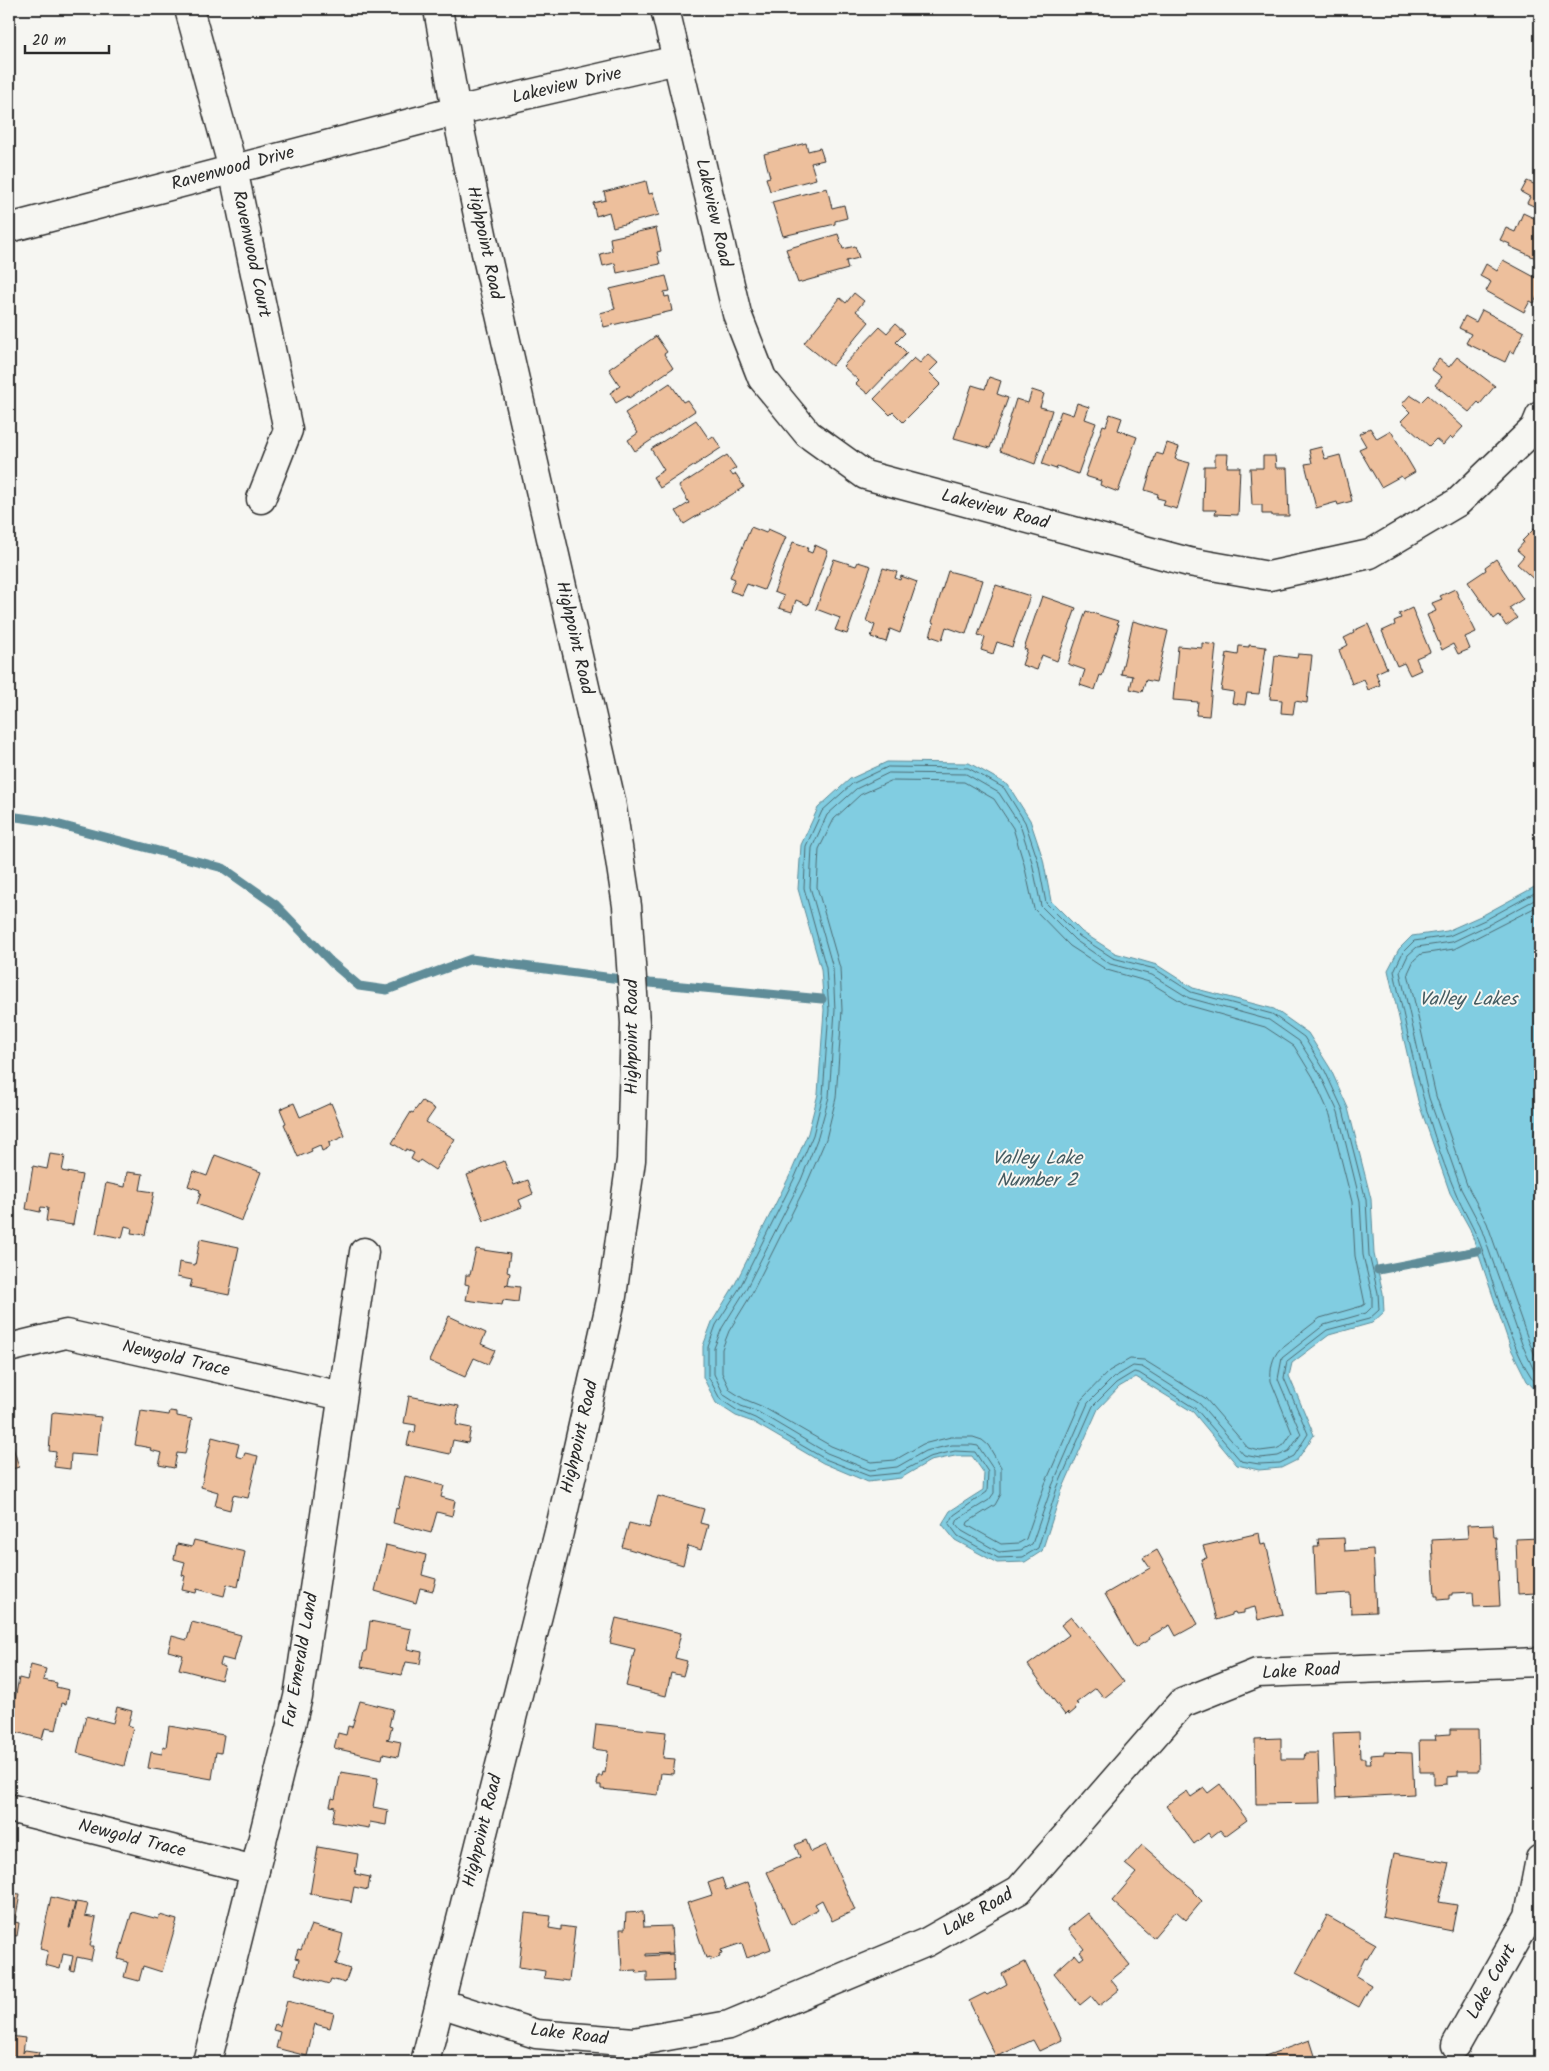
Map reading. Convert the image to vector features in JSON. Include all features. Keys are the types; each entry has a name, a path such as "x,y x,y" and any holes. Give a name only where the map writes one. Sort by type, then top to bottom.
{"street":[{"name":"Ravenwood Court","path":"189,9 233,169 288,430 261,499"},
{"name":"Highpoint Road","path":"424,2062 559,1532 612,1296 631,1160 635,1023 627,906 611,801 486,253 456,111 438,9"},
{"name":"Lakeview Road","path":"665,9 737,314 762,378 808,434 866,475 1190,562 1269,576 1370,554 1458,502 1535,428 1540,416"},
{"name":"Lakeview Drive","path":"456,111 677,60"},
{"name":"Ravenwood Drive","path":"9,228 456,111"},
{"name":"Far Emerald Land","path":"207,2062 298,1697 364,1252"},
{"name":"Newgold Trace","path":"9,1348 66,1334 342,1396"},
{"name":"Lake Road","path":"440,2002 536,2034 634,2042 729,2025 927,1942 1019,1890 1182,1703 1257,1673 1540,1662"},
{"name":"Newgold Trace","path":"9,1808 255,1870"},
{"name":"Lake Court","path":"1456,2045 1529,1916 1540,1859"}],"water":[{"name":"Valley Lake Number 2","path":"887,762 969,763 1008,785 1030,820 1043,859 1051,901 1082,932 1115,953 1157,965 1193,988 1274,1009 1308,1033 1330,1068 1348,1108 1371,1199 1374,1254 1383,1293 1384,1312 1372,1323 1329,1335 1292,1363 1289,1376 1314,1435 1297,1460 1281,1468 1259,1470 1237,1465 1193,1412 1136,1377 1119,1387 1098,1409 1062,1490 1042,1551 1025,1562 997,1563 955,1540 942,1524 950,1511 983,1490 984,1473 972,1456 955,1456 930,1461 901,1478 868,1482 823,1463 753,1422 736,1416 716,1403 703,1377 703,1346 712,1322 734,1286 790,1175 808,1133 818,1094 824,1010 821,969 798,889 801,845 818,808 850,779"},
{"name":"Valley Lakes","path":"1540,884 1540,1395 1527,1381 1511,1349 1470,1229 1450,1193 1418,1101 1388,970 1399,949 1412,936 1447,931 1485,914"}],"building":[{"path":"806,143 808,151 820,148 824,160 811,163 816,179 770,191 766,178 770,177 764,154"},
{"path":"1540,177 1540,209 1527,203 1530,197 1521,192 1527,181 1536,185"},
{"path":"646,181 649,194 653,193 659,215 613,227 609,212 596,216 593,203 606,200 604,192"},
{"path":"827,188 832,208 844,205 847,218 835,221 835,224 783,236 772,202"},
{"path":"1523,213 1540,221 1540,260 1500,240 1506,228 1515,232"},
{"path":"656,228 661,251 657,252 660,264 617,273 615,263 603,266 600,254 612,251 610,238"},
{"path":"838,234 843,249 855,246 859,258 846,261 848,269 798,283 786,249"},
{"path":"1503,260 1540,280 1540,291 1534,303 1530,301 1524,312 1486,291 1491,282 1480,276 1486,264 1497,271"},
{"path":"666,276 670,291 664,292 665,297 669,296 672,311 604,327 600,313 615,309 610,289"},
{"path":"854,293 864,301 856,311 869,322 832,366 804,343 840,298 846,303"},
{"path":"1482,310 1524,332 1514,353 1510,351 1505,362 1466,343 1471,334 1459,328 1465,316 1476,322"},
{"path":"895,324 905,333 896,342 907,353 868,394 856,384 859,381 843,366 880,327 887,333"},
{"path":"656,336 667,352 664,354 673,368 629,398 628,396 616,403 610,393 620,386 609,369"},
{"path":"928,354 938,363 929,372 941,384 903,422 893,412 890,415 874,399 914,358 920,363"},
{"path":"1457,357 1495,386 1480,404 1478,402 1469,412 1435,385 1442,377 1431,369 1439,359 1449,367"},
{"path":"989,377 1001,381 997,394 1008,398 990,448 954,438 972,385 985,389"},
{"path":"670,383 683,402 687,400 695,411 635,451 628,440 638,433 625,413"},
{"path":"1032,390 1044,394 1040,407 1052,410 1035,464 1000,451 1016,399 1028,403"},
{"path":"1410,395 1421,402 1428,395 1463,427 1452,439 1450,437 1443,445 1436,439 1429,446 1401,421 1410,412 1402,404"},
{"path":"1077,403 1089,407 1085,419 1096,423 1078,474 1057,466 1056,469 1042,464 1061,411 1073,415"},
{"path":"1110,414 1122,418 1118,430 1137,437 1118,492 1100,485 1101,481 1085,476 1103,425 1106,426"},
{"path":"696,420 709,439 713,436 721,448 660,488 653,477 664,470 651,449"},
{"path":"1370,428 1377,439 1391,431 1415,472 1403,479 1401,476 1381,487 1359,449 1366,446 1359,434"},
{"path":"1167,443 1179,447 1175,459 1190,463 1177,509 1163,505 1165,500 1157,498 1158,494 1145,490 1156,453 1163,455"},
{"path":"1321,447 1325,459 1340,455 1352,501 1338,505 1337,502 1316,508 1305,464 1312,463 1309,450"},
{"path":"1215,454 1228,454 1227,467 1240,467 1238,515 1215,514 1216,510 1203,510 1204,466 1215,466"},
{"path":"727,455 736,468 730,472 733,476 736,474 744,487 684,524 676,511 689,503 679,486"},
{"path":"1263,456 1275,456 1276,468 1287,468 1289,516 1262,514 1262,505 1252,505 1250,468 1263,468"},
{"path":"751,527 766,533 768,529 786,537 764,590 747,584 742,595 730,591 735,579 730,577"},
{"path":"1534,529 1540,535 1540,585 1517,564 1524,556 1517,550 1524,542 1522,541"},
{"path":"793,542 808,547 807,551 812,553 815,545 828,551 808,605 796,600 792,612 779,608 784,596 774,592"},
{"path":"834,559 856,566 858,562 871,566 847,634 835,630 840,618 816,609"},
{"path":"1496,559 1523,599 1509,608 1517,618 1506,626 1499,615 1494,619 1468,582 1486,570 1485,567"},
{"path":"883,568 897,572 895,578 900,580 901,576 917,582 900,633 890,629 886,642 871,637 875,625 866,621"},
{"path":"948,571 983,580 966,634 946,627 942,640 930,636 934,623 932,622"},
{"path":"996,585 1030,596 1012,647 997,642 993,654 981,650 985,637 978,635"},
{"path":"1455,589 1476,632 1465,637 1470,649 1458,654 1453,644 1442,650 1427,615 1436,611 1432,603 1442,599 1440,596"},
{"path":"1042,596 1076,608 1057,661 1042,655 1037,670 1022,665 1027,650 1024,649"},
{"path":"1412,608 1430,652 1416,658 1421,670 1410,675 1404,663 1397,666 1382,631 1395,625 1394,621 1401,618 1399,614"},
{"path":"1086,611 1118,621 1117,624 1119,624 1102,676 1100,675 1095,690 1080,685 1085,670 1068,664"},
{"path":"1133,621 1168,631 1156,682 1146,680 1142,692 1130,689 1133,676 1121,674"},
{"path":"1368,624 1387,668 1376,673 1380,685 1368,690 1364,679 1352,684 1339,650 1348,645 1344,638 1354,633 1353,631"},
{"path":"1202,643 1216,645 1209,716 1196,715 1198,702 1173,700 1178,646 1202,648"},
{"path":"1249,645 1266,647 1259,694 1247,693 1245,705 1232,703 1234,692 1221,690 1227,653 1238,655 1239,646 1249,647"},
{"path":"1298,654 1312,655 1307,703 1295,701 1293,714 1281,713 1282,700 1270,699 1275,655 1297,658"},
{"path":"422,1101 435,1109 426,1122 455,1139 435,1170 420,1160 418,1163 411,1159 414,1153 406,1149 405,1151 392,1143 411,1112 413,1113"},
{"path":"294,1103 300,1117 331,1103 345,1136 329,1143 330,1147 322,1151 320,1145 298,1157 284,1124 286,1123 280,1109"},
{"path":"50,1154 65,1156 62,1171 82,1175 73,1225 46,1221 48,1208 41,1207 40,1212 26,1209 33,1166 47,1169"},
{"path":"215,1155 261,1172 242,1221 197,1204 201,1193 199,1192 200,1190 188,1186 193,1171 207,1176"},
{"path":"504,1161 514,1185 528,1180 533,1194 519,1200 522,1207 484,1221 467,1175"},
{"path":"127,1172 143,1174 140,1190 154,1192 145,1235 131,1233 132,1228 125,1226 122,1238 96,1233 106,1183 125,1187"},
{"path":"200,1239 239,1247 229,1295 190,1287 192,1280 177,1277 179,1262 195,1265"},
{"path":"476,1249 510,1254 507,1272 510,1273 508,1284 505,1285 520,1287 518,1302 503,1300 502,1305 466,1300 469,1285 465,1284 466,1275 470,1275"},
{"path":"449,1316 486,1333 481,1344 495,1350 488,1364 474,1358 465,1377 429,1361"},
{"path":"409,1396 459,1406 456,1425 471,1428 468,1443 453,1440 450,1454 407,1445 410,1432 415,1433 416,1425 404,1423"},
{"path":"141,1411 169,1415 170,1411 177,1412 177,1416 192,1419 185,1454 177,1453 174,1468 159,1465 162,1453 150,1450 151,1448 135,1445"},
{"path":"52,1413 101,1417 97,1456 71,1454 70,1469 54,1467 56,1452 49,1451"},
{"path":"9,1434 19,1467 9,1470"},
{"path":"212,1437 239,1444 236,1456 243,1458 245,1453 258,1456 248,1498 233,1495 230,1510 215,1506 218,1492 201,1487"},
{"path":"405,1476 444,1486 441,1497 455,1501 452,1516 437,1512 431,1533 393,1523"},
{"path":"658,1496 704,1509 700,1523 708,1525 701,1550 688,1546 683,1565 622,1547 629,1523 649,1528"},
{"path":"1493,1524 1494,1537 1496,1537 1500,1606 1474,1607 1473,1592 1452,1593 1452,1595 1449,1595 1449,1599 1438,1600 1438,1596 1435,1596 1432,1540 1468,1538 1467,1525"},
{"path":"1259,1533 1261,1545 1266,1544 1283,1614 1258,1620 1255,1607 1244,1610 1244,1613 1236,1614 1235,1612 1232,1615 1216,1620 1201,1559 1207,1558 1203,1546"},
{"path":"1344,1538 1345,1551 1373,1549 1376,1612 1351,1613 1350,1593 1316,1595 1314,1547 1319,1547 1318,1539"},
{"path":"1540,1538 1540,1590 1536,1590 1536,1593 1518,1594 1516,1539"},
{"path":"194,1540 245,1552 238,1587 227,1584 224,1596 197,1589 196,1593 182,1590 185,1576 182,1575 185,1562 174,1559 177,1544 192,1547"},
{"path":"386,1545 426,1555 422,1575 436,1579 433,1591 420,1588 416,1603 375,1591"},
{"path":"1157,1550 1198,1624 1176,1636 1170,1625 1149,1637 1150,1639 1135,1648 1105,1594 1150,1568 1143,1558"},
{"path":"1071,1617 1079,1627 1081,1626 1124,1682 1104,1698 1096,1688 1076,1703 1078,1704 1075,1707 1076,1709 1069,1715 1068,1712 1065,1715 1028,1665 1069,1635 1061,1625"},
{"path":"616,1618 681,1633 675,1658 687,1661 683,1676 671,1673 666,1696 626,1686 635,1649 610,1643"},
{"path":"370,1621 411,1629 407,1649 422,1652 420,1664 406,1662 402,1675 361,1667 364,1651 366,1651"},
{"path":"192,1622 241,1635 234,1661 222,1658 220,1665 225,1667 221,1680 179,1669 183,1655 168,1651 172,1636 187,1640"},
{"path":"31,1665 46,1669 43,1680 57,1683 56,1687 69,1690 66,1704 62,1703 56,1730 45,1728 42,1739 9,1730 19,1678 27,1680"},
{"path":"360,1701 393,1709 389,1726 392,1727 389,1738 386,1739 401,1742 398,1757 383,1754 382,1759 334,1748 338,1733 346,1735 348,1726 352,1727"},
{"path":"117,1707 132,1711 128,1726 133,1728 124,1766 77,1753 86,1716 113,1723"},
{"path":"596,1724 666,1732 663,1758 675,1759 673,1774 661,1773 658,1795 601,1789 601,1785 597,1785 598,1776 602,1776 603,1772 605,1773 608,1751 593,1749"},
{"path":"169,1726 224,1735 221,1753 216,1752 212,1779 148,1768 151,1752 162,1754 163,1746 166,1747"},
{"path":"1451,1729 1478,1729 1479,1771 1458,1771 1458,1776 1447,1777 1447,1784 1434,1785 1434,1772 1420,1772 1419,1740 1436,1740 1435,1735 1451,1734"},
{"path":"1359,1732 1360,1758 1365,1758 1365,1764 1371,1764 1370,1755 1384,1754 1384,1752 1412,1753 1414,1794 1336,1798 1333,1733"},
{"path":"1281,1738 1281,1759 1304,1759 1305,1753 1318,1753 1320,1803 1256,1804 1255,1739"},
{"path":"341,1772 378,1778 373,1807 388,1810 386,1825 370,1822 369,1828 332,1822 335,1807 330,1806 332,1798 335,1799"},
{"path":"1220,1784 1247,1820 1225,1836 1220,1830 1211,1837 1208,1833 1194,1844 1166,1806 1187,1791 1191,1797 1204,1788 1208,1793"},
{"path":"806,1840 811,1852 826,1845 855,1910 832,1921 822,1900 815,1904 818,1909 791,1925 767,1872 800,1857 795,1845"},
{"path":"1142,1845 1194,1890 1193,1892 1202,1901 1186,1920 1176,1911 1153,1938 1112,1901 1136,1873 1125,1864"},
{"path":"318,1847 358,1854 355,1874 370,1877 368,1890 354,1887 351,1903 350,1901 310,1894"},
{"path":"1394,1853 1449,1863 1439,1902 1457,1905 1452,1931 1382,1917"},
{"path":"722,1878 726,1890 748,1882 771,1949 747,1958 742,1943 721,1950 720,1957 711,1960 710,1957 706,1958 687,1903 712,1895 708,1883"},
{"path":"9,1893 20,1894 15,1922 19,1923 17,1936 9,1935"},
{"path":"51,1897 75,1903 69,1928 76,1902 88,1904 85,1916 96,1918 90,1946 94,1946 91,1960 77,1957 74,1971 70,1970 73,1956 63,1954 60,1969 45,1965 48,1951 40,1949"},
{"path":"132,1912 158,1919 160,1915 177,1920 162,1972 143,1966 139,1981 124,1977 128,1962 118,1959"},
{"path":"643,1912 644,1927 671,1926 673,1953 646,1954 646,1956 673,1954 674,1981 647,1982 647,1972 637,1973 636,1970 622,1971 620,1929 625,1929 626,1913"},
{"path":"525,1913 551,1916 549,1928 561,1930 561,1926 575,1928 569,1981 544,1978 545,1971 519,1967"},
{"path":"1088,1913 1130,1965 1111,1980 1119,1990 1099,2006 1091,1996 1080,2005 1054,1973 1075,1954 1080,1960 1084,1957 1080,1952 1084,1949 1068,1929"},
{"path":"1327,1916 1376,1944 1367,1959 1365,1958 1356,1976 1371,1985 1359,2007 1296,1973"},
{"path":"311,1925 343,1934 339,1952 341,1952 335,1964 350,1969 345,1983 331,1979 329,1984 295,1974 299,1959 295,1958 298,1949 301,1950"},
{"path":"1025,1962 1062,2040 1039,2051 1033,2040 996,2057 969,2001 985,1993 987,1995 1007,1984 1002,1974"},
{"path":"287,2001 334,2013 330,2028 315,2024 307,2056 276,2048 280,2032 273,2030 275,2024 280,2026"},
{"path":"10,2036 25,2038 23,2053 25,2050 39,2052 38,2056 52,2059 51,2062 9,2062"},
{"path":"1310,2040 1317,2062 1267,2062 1265,2056"}],"waterway":[{"path":"9,816 45,821 223,868 276,905 331,962 359,986 387,990 471,959 650,983 822,999"},
{"path":"1378,1270 1477,1251"}]}
